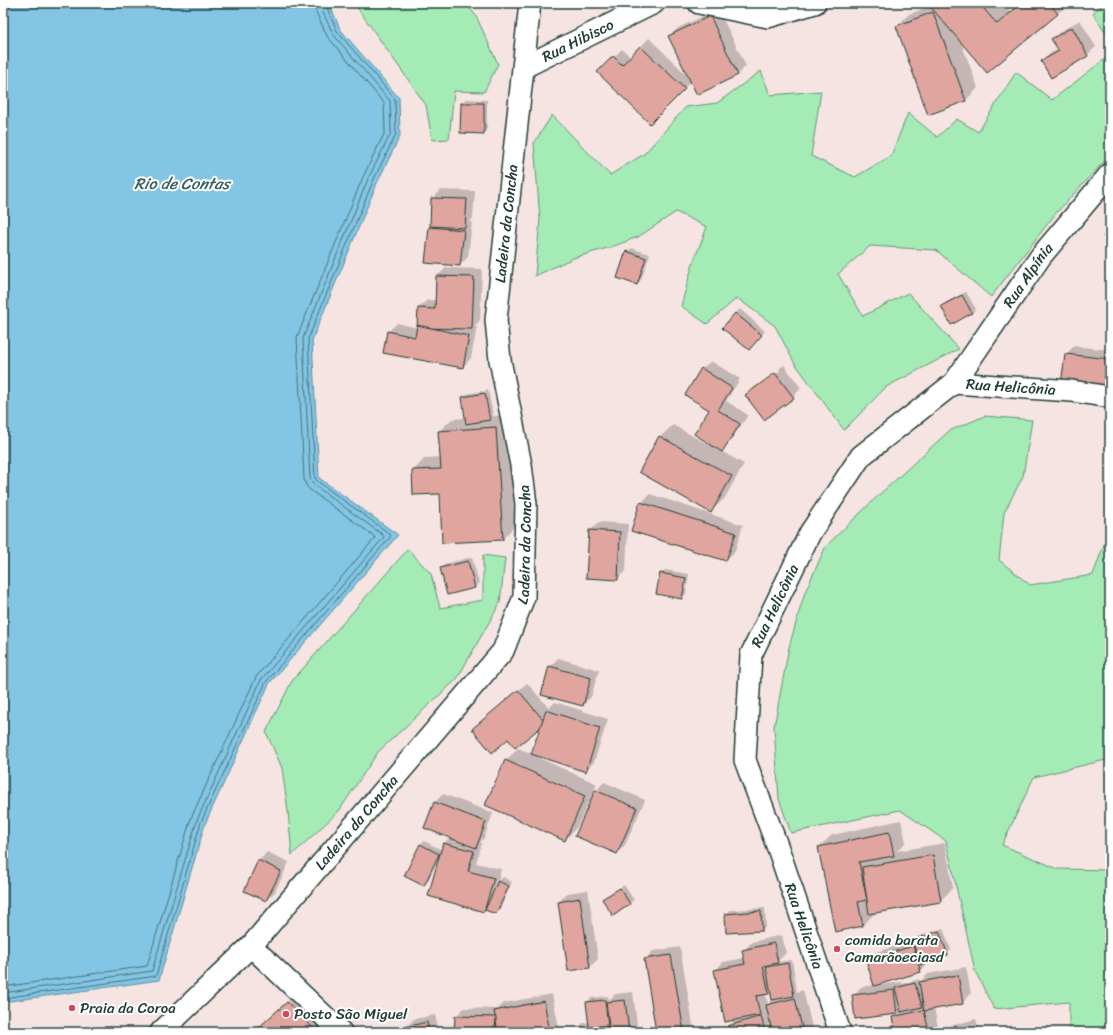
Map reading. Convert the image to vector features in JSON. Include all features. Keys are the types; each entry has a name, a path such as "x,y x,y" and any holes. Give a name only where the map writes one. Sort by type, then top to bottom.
{"street":[{"name":"Ladeira da Concha","path":"160,1032 251,946 503,651 524,597 526,504 521,465 500,360 496,320 530,3"},
{"name":"Rua Hibisco","path":"524,67 654,3"},
{"path":"699,3 768,17 814,3"},
{"name":"Rua Alpínia","path":"954,383 1041,256 1110,174"},
{"name":"Rua Helicônia","path":"836,1030 779,851 745,760 751,655 810,533 861,456 954,383 1072,391 1110,397"},
{"path":"251,946 341,1032"}],"green space":[{"path":"354,3 466,3 476,16 498,64 484,92 454,91 449,139 432,140 426,105"},
{"path":"1104,3 1110,3 1110,39 1093,13"},
{"path":"1110,55 1110,155 1056,213 991,297 936,250 870,246 838,274 863,316 908,293 959,349 886,387 844,430 794,362 775,326 737,298 707,324 681,306 693,263 707,227 676,212 638,237 611,247 573,258 535,276 540,219 534,143 552,115 610,175 644,154 686,107 717,103 761,71 770,95 821,91 811,156 855,177 891,156 908,113 937,137 957,119 978,132 1016,72 1052,100"},
{"path":"985,416 1032,420 1023,476 1004,513 999,560 1030,585 1093,575 1110,528 1110,759 1034,777 1002,845 1058,869 1110,870 1110,1032 1069,1032 1069,1002 994,1009 975,971 946,841 900,810 791,833 779,799 774,727 789,647 805,592 826,546 949,431"},
{"path":"408,549 431,574 440,608 483,600 483,555 505,558 500,603 457,679 378,752 339,811 292,855 282,768 266,732 292,681"}],"water":[{"name":"Rio de Contas","path":"3,3 329,3 340,29 399,98 400,136 377,183 312,340 319,478 398,535 269,684 205,824 159,980 3,1002"}],"building":[{"path":"931,3 979,3 997,24 1022,3 1049,3 1058,14 987,73 929,5"},
{"path":"933,12 966,101 928,115 896,26"},
{"path":"710,16 738,75 697,95 668,36"},
{"path":"1072,27 1088,56 1051,78 1041,61 1059,51 1051,39"},
{"path":"640,46 685,89 650,124 597,72 613,56 622,65"},
{"path":"461,103 484,103 484,134 460,133"},
{"path":"431,198 467,199 465,228 430,226"},
{"path":"429,227 464,230 460,266 425,263"},
{"path":"1110,230 1110,245 1103,236"},
{"path":"626,251 646,258 637,285 617,278"},
{"path":"436,276 474,277 472,329 417,328 418,308 435,309"},
{"path":"962,295 972,313 951,325 941,306"},
{"path":"735,313 762,335 749,350 722,328"},
{"path":"417,325 469,336 463,368 383,353 387,331 415,337"},
{"path":"1065,354 1110,359 1110,392 1061,385"},
{"path":"701,368 732,388 718,410 740,424 722,452 694,434 709,410 685,395"},
{"path":"775,373 794,398 764,420 745,395"},
{"path":"485,393 490,420 466,424 462,397"},
{"path":"496,427 503,540 442,543 440,494 413,495 412,470 441,469 438,431"},
{"path":"659,436 732,476 711,513 639,472"},
{"path":"640,502 736,533 726,561 631,531"},
{"path":"589,530 620,532 618,580 586,578"},
{"path":"468,561 475,588 447,595 440,568"},
{"path":"660,573 686,578 682,599 656,594"},
{"path":"549,666 591,678 583,706 541,695"},
{"path":"518,690 546,723 515,748 508,739 492,753 472,729"},
{"path":"546,710 600,728 586,772 531,754"},
{"path":"505,760 585,796 565,841 485,805"},
{"path":"595,790 637,808 617,854 575,836"},
{"path":"434,802 486,822 476,848 424,828"},
{"path":"889,832 894,856 859,862 867,900 858,902 863,926 835,932 818,847"},
{"path":"443,843 474,851 468,871 494,878 484,912 428,896"},
{"path":"420,844 439,854 424,886 404,876"},
{"path":"933,855 941,902 869,914 862,867"},
{"path":"258,860 281,871 266,901 244,891"},
{"path":"498,881 509,886 496,914 485,910"},
{"path":"620,888 630,904 613,916 602,899"},
{"path":"580,898 590,968 568,971 558,902"},
{"path":"761,911 762,931 726,933 725,914"},
{"path":"939,931 948,955 921,965 912,941"},
{"path":"774,943 778,963 763,966 769,994 756,996 760,1015 725,1022 714,970 745,964 742,950"},
{"path":"913,946 921,972 874,986 866,960"},
{"path":"671,955 684,1032 656,1032 644,959"},
{"path":"788,963 794,996 772,1000 766,967"},
{"path":"958,975 963,1004 924,1011 919,982"},
{"path":"915,983 922,1007 901,1012 895,988"},
{"path":"894,990 897,1014 855,1019 852,995"},
{"path":"795,998 803,1032 772,1032 766,1005"},
{"path":"605,1000 608,1025 589,1027 586,1002"},
{"path":"625,1000 629,1032 573,1032 609,1027 606,1002"},
{"path":"544,1001 550,1032 498,1032 494,1011"},
{"name":"Posto São Miguel","path":"287,1002 317,1032 264,1032 259,1027"},
{"path":"924,1010 929,1032 895,1032 892,1017"},
{"path":"455,1016 496,1017 495,1032 454,1032"},
{"path":"761,1016 765,1032 729,1032 728,1026"},
{"path":"427,1022 429,1032 406,1032 405,1027"},
{"path":"968,1027 969,1032 947,1032"}],"place":[{"name":"comida barata Camarãoeciasd","path":"837,949"},
{"name":"Praia da Coroa","path":"72,1008"},
{"name":"Posto São Miguel","path":"286,1014"}]}
